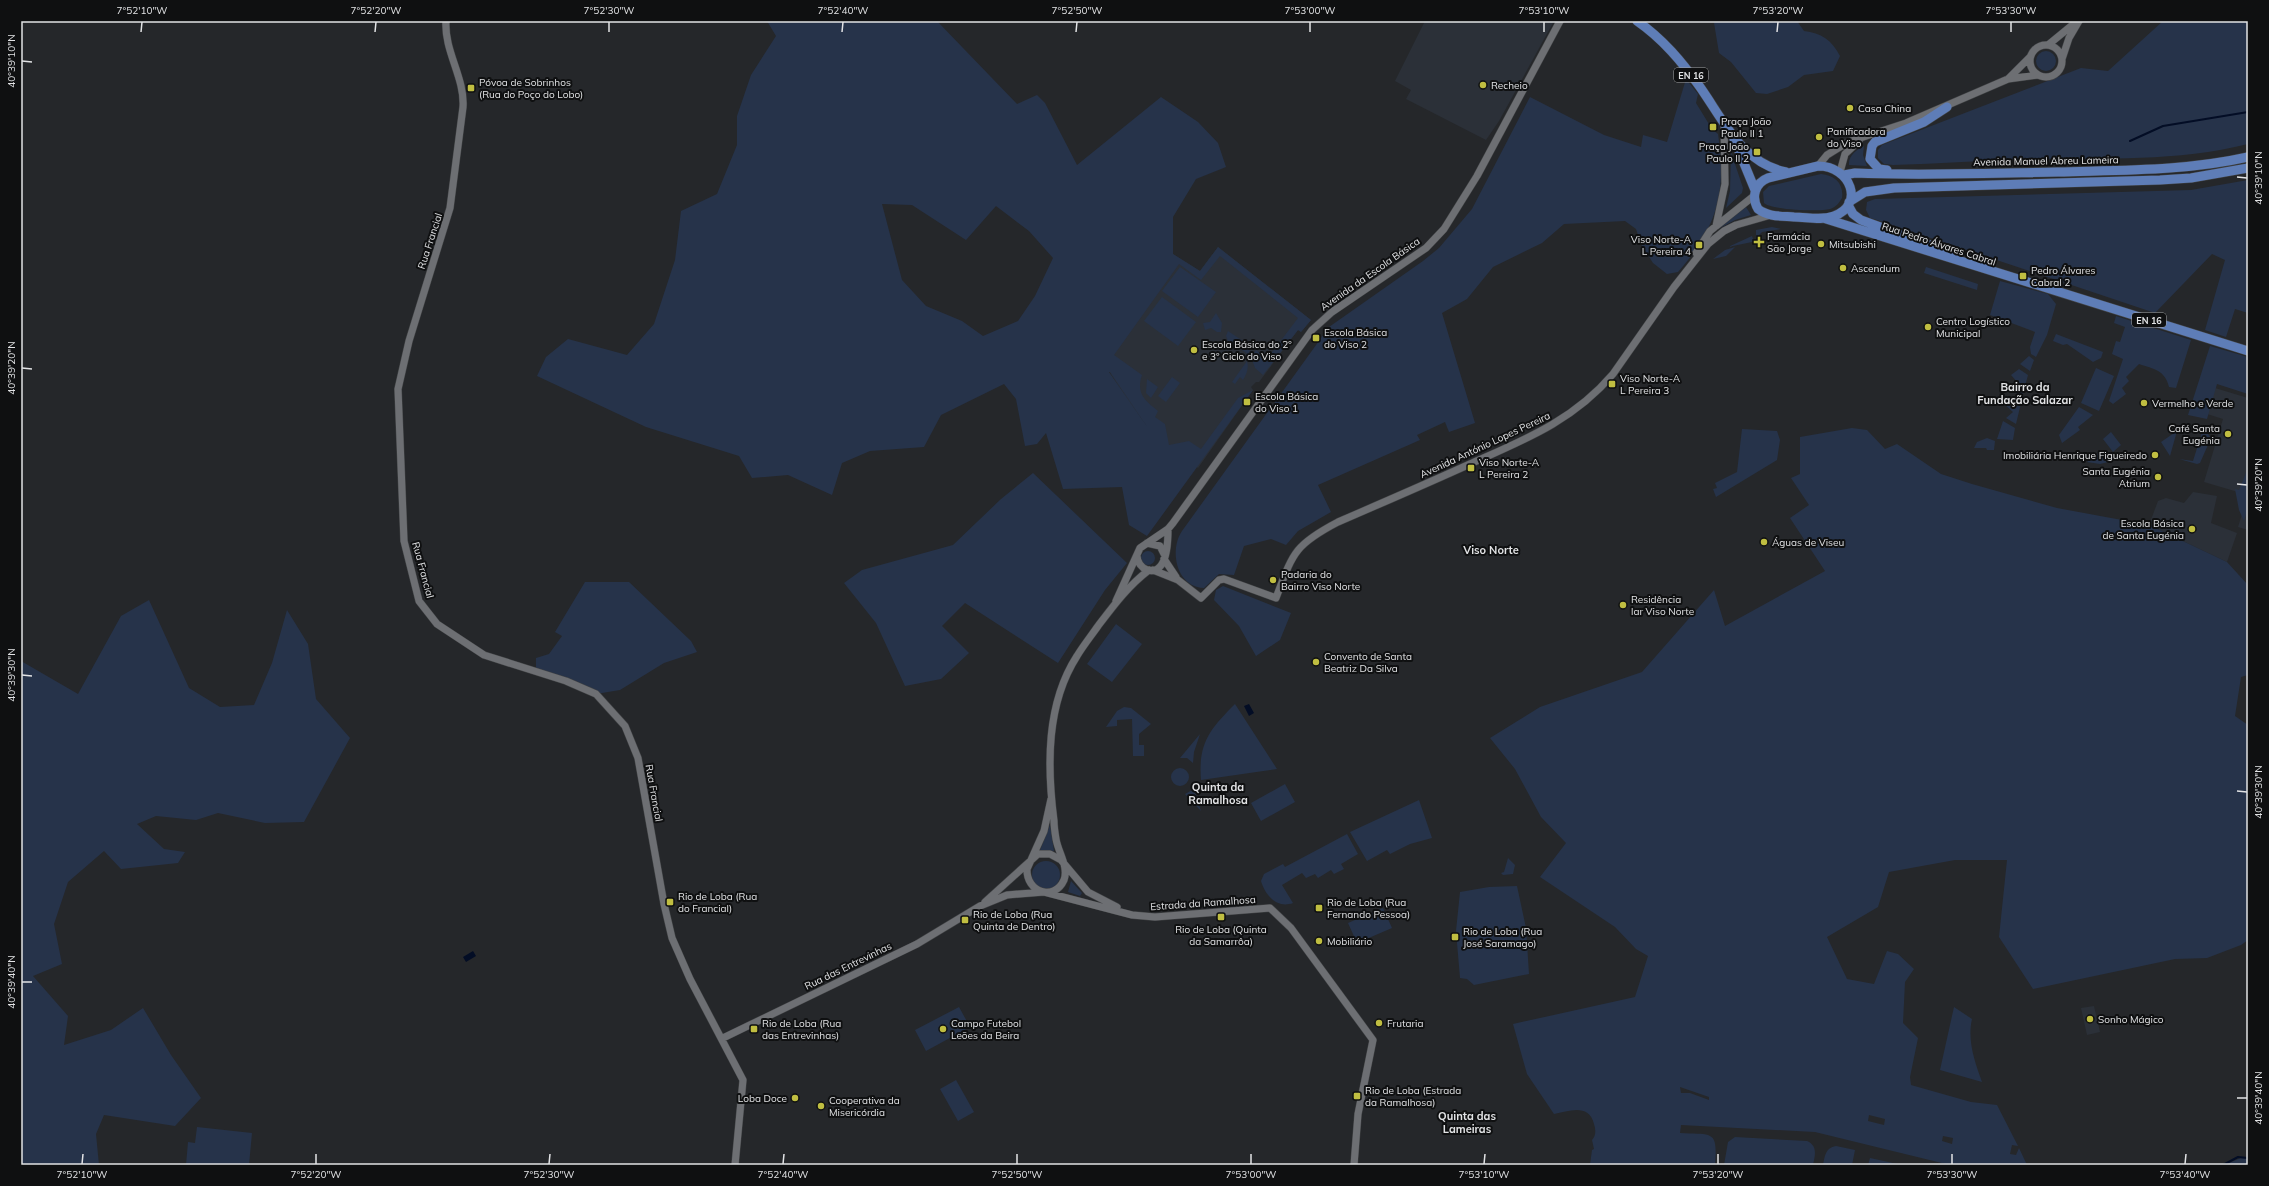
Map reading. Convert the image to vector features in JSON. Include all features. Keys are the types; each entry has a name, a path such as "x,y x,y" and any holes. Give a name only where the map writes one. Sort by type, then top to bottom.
{"main road":[{"name":"EN 16","path":"1638,21 1671,50 1724,121 1734,139 1755,193 1758,209 1772,215 1823,218 1837,215 1849,203"},
{"path":"1946,107 1924,122 1875,142 1872,146 1870,159 1879,169 1926,170 1952,174"},
{"name":"EN 16","path":"1734,139 1759,163 1787,173"},
{"name":"Avenida Manuel Abreu Lameira","path":"1842,173 1952,174 2161,169 2206,165 2248,157"},
{"path":"1755,193 1764,179 1818,166 1830,167 1842,173 1850,187 1849,203"},
{"path":"1849,203 1865,192 1894,188 2160,180 2191,178 2248,168"},
{"name":"Rua Pedro Álvares Cabral","path":"1849,203 1853,214 1861,220 2050,289"},
{"name":"Rua Pedro Álvares Cabral","path":"1823,218 2248,351"}],"street":[{"name":"Rua Francial","path":"446,21 448,42 464,96 450,208 406,353 398,390 404,541 414,582 423,608 437,624 462,642 484,655 566,681 596,694 625,726 638,758 664,904 672,938 690,979 723,1038 743,1080 735,1165"},
{"name":"Avenida da Escola Básica","path":"1116,601 1140,548 1168,529 1312,330 1332,312 1426,248 1444,229 1477,176 1560,21"},
{"path":"2008,79 2030,57 2036,48 2048,44 2078,21"},
{"path":"1818,166 1827,155 1841,145 1946,107 2008,79 2038,75 2053,75 2060,68 2069,38 2078,21"},
{"path":"2048,44 2056,48 2062,59"},
{"path":"2030,57 2032,69 2038,75"},
{"path":"1716,226 1725,195 1726,157 1724,121"},
{"path":"1842,173 1844,154 1861,139"},
{"name":"Avenida António Lopes Pereira","path":"1682,278 1703,243 1716,226 1755,193"},
{"name":"Avenida António Lopes Pereira","path":"1178,580 1201,598 1219,580 1224,579 1276,598 1293,555 1312,536 1338,522 1539,433 1579,408 1602,388 1708,244 1724,232 1756,218 1772,215"},
{"name":"Avenida da Escola Básica","path":"1051,799 1044,831 1026,869 1028,882 1032,887 1044,892 1051,892 1062,884 1064,878 1064,866 1056,840 1051,799 1052,726 1058,698 1076,656 1116,601 1132,584 1151,570 1161,566 1164,557 1168,529"},
{"path":"1147,544 1156,544 1178,580"},
{"path":"1137,556 1139,564 1178,580"},
{"path":"1029,862 1038,854 1050,854 1056,856 1064,866"},
{"name":"Rua das Entrevinhas","path":"980,906 1029,862"},
{"name":"Estrada da Ramalhosa","path":"1064,866 1088,892 1132,915"},
{"name":"Rua das Entrevinhas","path":"723,1038 917,944 980,906 1007,895 1044,892"},
{"name":"Estrada da Ramalhosa","path":"1044,892 1132,915 1155,917 1270,908 1286,922 1373,1040 1358,1114 1354,1165"}],"shaded area":[{"path":"767,21 937,21 1017,104 1037,95 1045,103 1077,165 1161,97 1198,122 1218,143 1226,167 1196,179 1173,217 1173,254 1200,271 1218,247 1311,320 1301,332 1298,330 1263,375 1255,368 1251,357 1256,350 1267,359 1298,318 1220,256 1201,280 1179,264 1114,355 1142,375 1140,387 1142,396 1158,411 1155,417 1165,424 1169,445 1189,441 1201,449 1238,398 1253,390 1147,536 1129,525 1122,487 1063,489 1046,433 1037,444 1025,446 1016,399 1004,384 941,415 924,447 870,451 842,463 832,495 788,475 752,478 739,456 646,427 537,376 546,357 568,339 627,355 654,324 675,260 681,211 717,194 737,145 737,116 751,75 776,36","holes":["882,204 912,205 966,240 996,206 1029,231 1053,258 1035,296 1018,321 983,336 962,321 926,306 902,280","1109,372 1110,372 1148,428"]},
{"name":"Recheio","path":"1425,21 1554,21 1499,121 1486,140 1406,99 1411,90 1395,81"},
{"path":"1716,21 1797,21 1804,31 1821,36 1830,42 1840,56 1833,71 1804,75 1788,87 1767,94 1756,93 1731,62 1719,53 1714,23"},
{"path":"2163,21 2248,21 2248,144 2194,154 2140,158 2030,159 1893,165 1884,164 1878,158 1878,150 1882,145 2081,68 2108,71"},
{"path":"2046,51 2053,54 2056,61 2053,68 2046,71 2039,68 2036,61 2039,54"},
{"path":"1686,79 1698,94 1696,103 1712,129 1718,134 1721,174 1720,192 1710,224 1702,240 1678,272 1667,274 1653,263 1642,246 1636,229 1625,221 1564,224 1542,243 1493,267 1467,299 1442,313 1475,423 1449,432 1445,422 1417,435 1420,440 1318,485 1331,512 1298,531 1286,545 1271,539 1244,546 1234,575 1219,574 1204,588 1194,586 1181,575 1176,557 1176,548 1182,531 1329,327 1423,261 1439,248 1472,209 1530,97 1604,135 1641,147 1643,135 1667,142"},
{"path":"1864,146 1863,155 1867,166 1849,165 1851,156"},
{"path":"1731,152 1743,188 1742,193 1726,208 1730,191"},
{"path":"1821,174 1834,178 1838,181 1842,188 1842,198 1837,205 1832,208 1825,210 1796,210 1776,207 1764,203 1763,192 1769,186"},
{"path":"2248,180 2248,313 2235,309 2226,337 2205,330 2225,260 2212,254 2155,313 1870,218 1866,210 1867,202 1875,199 2191,190"},
{"path":"1746,207 1751,215 1735,220 1718,229"},
{"path":"1772,227 1781,229 1762,232 1756,238 1756,230"},
{"path":"1752,236 1754,241 1752,242 1728,247"},
{"name":"Escola Básica do 2º e 3º Ciclo do Viso","path":"1218,247 1311,320 1301,332 1298,330 1259,382 1256,382 1251,387 1253,390 1198,468 1158,441 1127,399 1101,359 1173,254 1200,271"},
{"path":"1735,247 1726,256 1713,259 1725,250"},
{"path":"1180,267 1216,292 1198,317 1162,291"},
{"path":"1926,267 1978,284 1977,290 1924,273"},
{"path":"2000,281 2048,294 2056,304 2047,335 2036,357 2031,354 2030,347 2035,332 1990,315"},
{"path":"1162,297 1196,322 1178,346 1144,321"},
{"path":"1216,313 1222,323 1221,332 1217,332 1211,328 1205,330 1203,323 1210,322"},
{"path":"2116,316 2191,340 2176,388 2169,387 2165,377 2158,371 2139,364 2126,377 2129,381 2122,388 2126,394 2113,404 2109,401 2123,359 2112,354 2116,341 2120,342 2125,327 2114,323"},
{"path":"1228,331 1252,347 1248,354 1228,341 1226,336"},
{"path":"2056,334 2103,352 2101,358 2093,362 2067,344 2063,345 2053,341"},
{"path":"2210,346 2248,357 2248,394 2217,384 2207,419 2188,415"},
{"path":"2029,356 2034,360 2030,371 2020,364"},
{"path":"1247,361 1247,373 1243,380 1240,377 1235,384 1232,382"},
{"path":"2096,368 2114,376 2099,411 2081,403"},
{"path":"2019,369 2028,375 2022,398 2011,389 2018,383 2011,375"},
{"path":"1172,377 1180,383 1166,402 1158,396"},
{"path":"1147,379 1158,387 1151,398 1146,393"},
{"path":"2215,388 2248,398 2248,495 2204,482 2223,419 2207,414"},
{"path":"2012,397 2021,403 2016,424 2006,418 2013,412 2004,404"},
{"path":"2079,407 2093,415 2078,427 2080,430 2062,443 2059,435"},
{"path":"2003,421 2015,428 2013,440 1997,439"},
{"path":"1852,428 1867,430 1885,449 1897,444 1941,474 2057,508 2149,525 2227,562 2248,585 2248,675 2241,677 2235,716 2248,725 2248,940 2241,945 2207,958 2175,959 2033,989 1999,937 2007,860 1955,860 1889,872 1878,907 1827,937 1847,979 1874,984 1887,951 1898,954 1914,969 1905,982 1903,1023 1918,1038 1910,1077 1911,1085 1971,1102 1997,1105 2018,1146 2012,1145 2010,1154 2016,1155 2019,1148 2027,1165 1950,1165 1815,1132 1681,1125 1680,1133 1711,1136 1715,1145 1715,1165 1590,1165 1592,1150 1594,1149 1592,1140 1595,1133 1595,1126 1591,1117 1588,1113 1578,1110 1554,1114 1527,1074 1513,1024 1635,997 1648,956 1636,949 1615,927 1540,877 1566,843 1541,817 1515,769 1490,738 1540,707 1642,672 1714,590 1725,626 1825,571 1790,518 1809,505 1791,478 1800,474 1800,437","holes":["1680,1087 1709,1097 1709,1100 1690,1093 1681,1093","1869,1115 1885,1119 1884,1125 1868,1121","1943,1136 1953,1138 1952,1144 1942,1141"]},
{"path":"1742,429 1777,431 1780,440 1777,460 1716,497 1713,489 1717,488 1715,483 1737,472"},
{"path":"2177,431 2170,456 2161,442"},
{"path":"2111,432 2121,445 2113,452 2103,439"},
{"path":"2202,432 2208,434 2211,438 2200,463 2197,464 2179,459 2193,461"},
{"path":"1987,438 1995,441 1994,450 1974,448 1977,442"},
{"path":"2102,450 2112,461 2100,464 2087,462"},
{"path":"2248,468 2248,508 2244,521 2239,510 2235,489 2239,490"},
{"path":"1033,473 1127,563 1105,590 1058,663 965,603 942,626 969,653 941,679 905,686 876,623 844,583 862,570 953,545 1001,499"},
{"name":"Escola Básica de Santa Eugénia","path":"2193,492 2217,496 2211,523 2237,533 2227,562 2149,525 2158,501 2166,498 2184,503"},
{"path":"2248,495 2248,530 2238,527"},
{"path":"1148,551 1153,553 1155,558 1153,563 1148,565 1143,563 1141,558 1143,553"},
{"path":"585,582 629,582 691,641 697,652 664,663 620,690 596,694 536,673 536,658 549,654 562,636 555,632"},
{"path":"1223,586 1291,613 1280,640 1256,656 1239,626 1214,600 1216,590"},
{"path":"149,600 189,688 220,707 254,705 272,663 287,610 308,644 316,699 350,738 304,822 265,823 218,813 196,820 156,816 137,824 164,849 185,852 178,863 121,869 104,851 68,882 54,924 62,964 33,976 68,1016 64,1045 111,1030 143,1008 171,1055 201,1098 175,1126 104,1115 96,1134 99,1165 21,1165 21,661 78,694 121,616"},
{"path":"1116,624 1142,644 1112,682 1087,664"},
{"path":"1235,704 1277,769 1201,780 1204,746 1212,729"},
{"path":"1249,704 1254,713 1249,716 1244,706"},
{"path":"1124,707 1131,708 1151,724 1139,734 1139,745 1144,745 1144,756 1133,756 1132,719 1117,720 1117,726 1106,727 1117,711"},
{"path":"1200,734 1194,752 1193,763 1187,758 1180,758"},
{"path":"1180,768 1186,771 1189,777 1186,783 1180,786 1174,783 1171,777 1174,771"},
{"path":"1285,784 1295,802 1261,821 1251,803"},
{"path":"1194,789 1201,811 1185,794"},
{"path":"1419,800 1432,838 1410,844 1390,854 1387,850 1367,861 1350,832"},
{"path":"1050,825 1054,851 1040,850"},
{"path":"1347,834 1358,854 1341,864 1344,869 1334,874 1331,870 1318,878 1315,874 1306,878 1302,873 1282,885 1293,903 1282,904 1272,900 1265,891 1261,881 1264,874 1283,864 1285,867"},
{"path":"1508,858 1515,865 1513,874 1503,875 1501,873 1504,872"},
{"path":"1046,861 1056,865 1060,875 1056,885 1046,889 1036,885 1032,875 1036,865"},
{"path":"1071,881 1082,893 1080,896 1068,892"},
{"path":"1517,886 1526,928 1529,974 1474,985 1467,979 1460,978 1456,931 1460,892 1489,887"},
{"path":"1383,908 1392,928 1357,943 1348,923"},
{"path":"473,951 476,956 466,962 463,957"},
{"name":"Sonho Mágico","path":"2094,1006 2100,1032 2087,1035 2081,1008"},
{"name":"Campo Futebol Leões da Beira","path":"959,1007 970,1027 926,1051 915,1030"},
{"path":"1954,1007 1972,1019 1970,1035 1971,1043 1974,1059 1982,1082 1940,1070"},
{"path":"956,1080 974,1112 958,1121 940,1089"},
{"path":"197,1127 252,1133 249,1165 186,1165 188,1142 195,1143"},
{"path":"1735,1137 1807,1141 1813,1145 1815,1151 1813,1165 1724,1165 1728,1142"},
{"path":"1836,1146 1855,1150 1852,1165 1823,1165 1828,1151 1832,1147"},
{"path":"1870,1158 1902,1165 1868,1165"},
{"path":"2241,1158 2248,1159 2248,1165 2224,1165"}],"waterway":[{"path":"2130,141 2163,126 2248,112"},
{"path":"2223,1165 2238,1157 2248,1158"}],"place":[{"name":"Recheio","path":"1483,85"},
{"name":"Póvoa de Sobrinhos (Rua do Poço do Lobo)","path":"471,88"},
{"name":"Casa China","path":"1850,108"},
{"name":"Praça João Paulo II 1","path":"1713,127"},
{"name":"Panificadora do Viso","path":"1819,137"},
{"name":"Praça João Paulo II 2","path":"1757,152"},
{"name":"Farmácia São Jorge","path":"1759,242"},
{"name":"Mitsubishi","path":"1821,244"},
{"name":"Viso Norte-A L Pereira 4","path":"1699,245"},
{"name":"Ascendum","path":"1843,268"},
{"name":"Pedro Álvares Cabral 2","path":"2023,276"},
{"name":"Centro Logístico Municipal","path":"1928,327"},
{"name":"Escola Básica do Viso 2","path":"1316,338"},
{"name":"Escola Básica do 2º e 3º Ciclo do Viso","path":"1194,350"},
{"name":"Viso Norte-A L Pereira 3","path":"1612,384"},
{"name":"Escola Básica do Viso 1","path":"1247,402"},
{"name":"Vermelho e Verde","path":"2144,403"},
{"name":"Café Santa Eugénia","path":"2228,434"},
{"name":"Imobiliária Henrique Figueiredo","path":"2155,455"},
{"name":"Viso Norte-A L Pereira 2","path":"1471,468"},
{"name":"Santa Eugénia Atrium","path":"2158,477"},
{"name":"Escola Básica de Santa Eugénia","path":"2192,529"},
{"name":"Águas de Viseu","path":"1764,542"},
{"name":"Padaria do Bairro Viso Norte","path":"1273,580"},
{"name":"Residência lar Viso Norte","path":"1623,605"},
{"name":"Convento de Santa Beatriz Da Silva","path":"1316,662"},
{"name":"Rio de Loba (Rua do Francial)","path":"670,902"},
{"name":"Rio de Loba (Rua Fernando Pessoa)","path":"1319,908"},
{"name":"Rio de Loba (Quinta da Samarrôa)","path":"1221,917"},
{"name":"Rio de Loba (Rua Quinta de Dentro)","path":"965,920"},
{"name":"Rio de Loba (Rua José Saramago)","path":"1455,937"},
{"name":"Mobiliário","path":"1319,941"},
{"name":"Sonho Mágico","path":"2090,1019"},
{"name":"Frutaria","path":"1379,1023"},
{"name":"Rio de Loba (Rua das Entrevinhas)","path":"754,1029"},
{"name":"Campo Futebol Leões da Beira","path":"943,1029"},
{"name":"Rio de Loba (Estrada da Ramalhosa)","path":"1357,1096"},
{"name":"Loba Doce","path":"795,1098"},
{"name":"Cooperativa da Misericórdia","path":"821,1106"}],"district":[{"name":"Bairro da Fundação Salazar","path":"2025,393"},
{"name":"Viso Norte","path":"1491,550"},
{"name":"Quinta da Ramalhosa","path":"1218,793"},
{"name":"Quinta das Lameiras","path":"1467,1122"}]}
